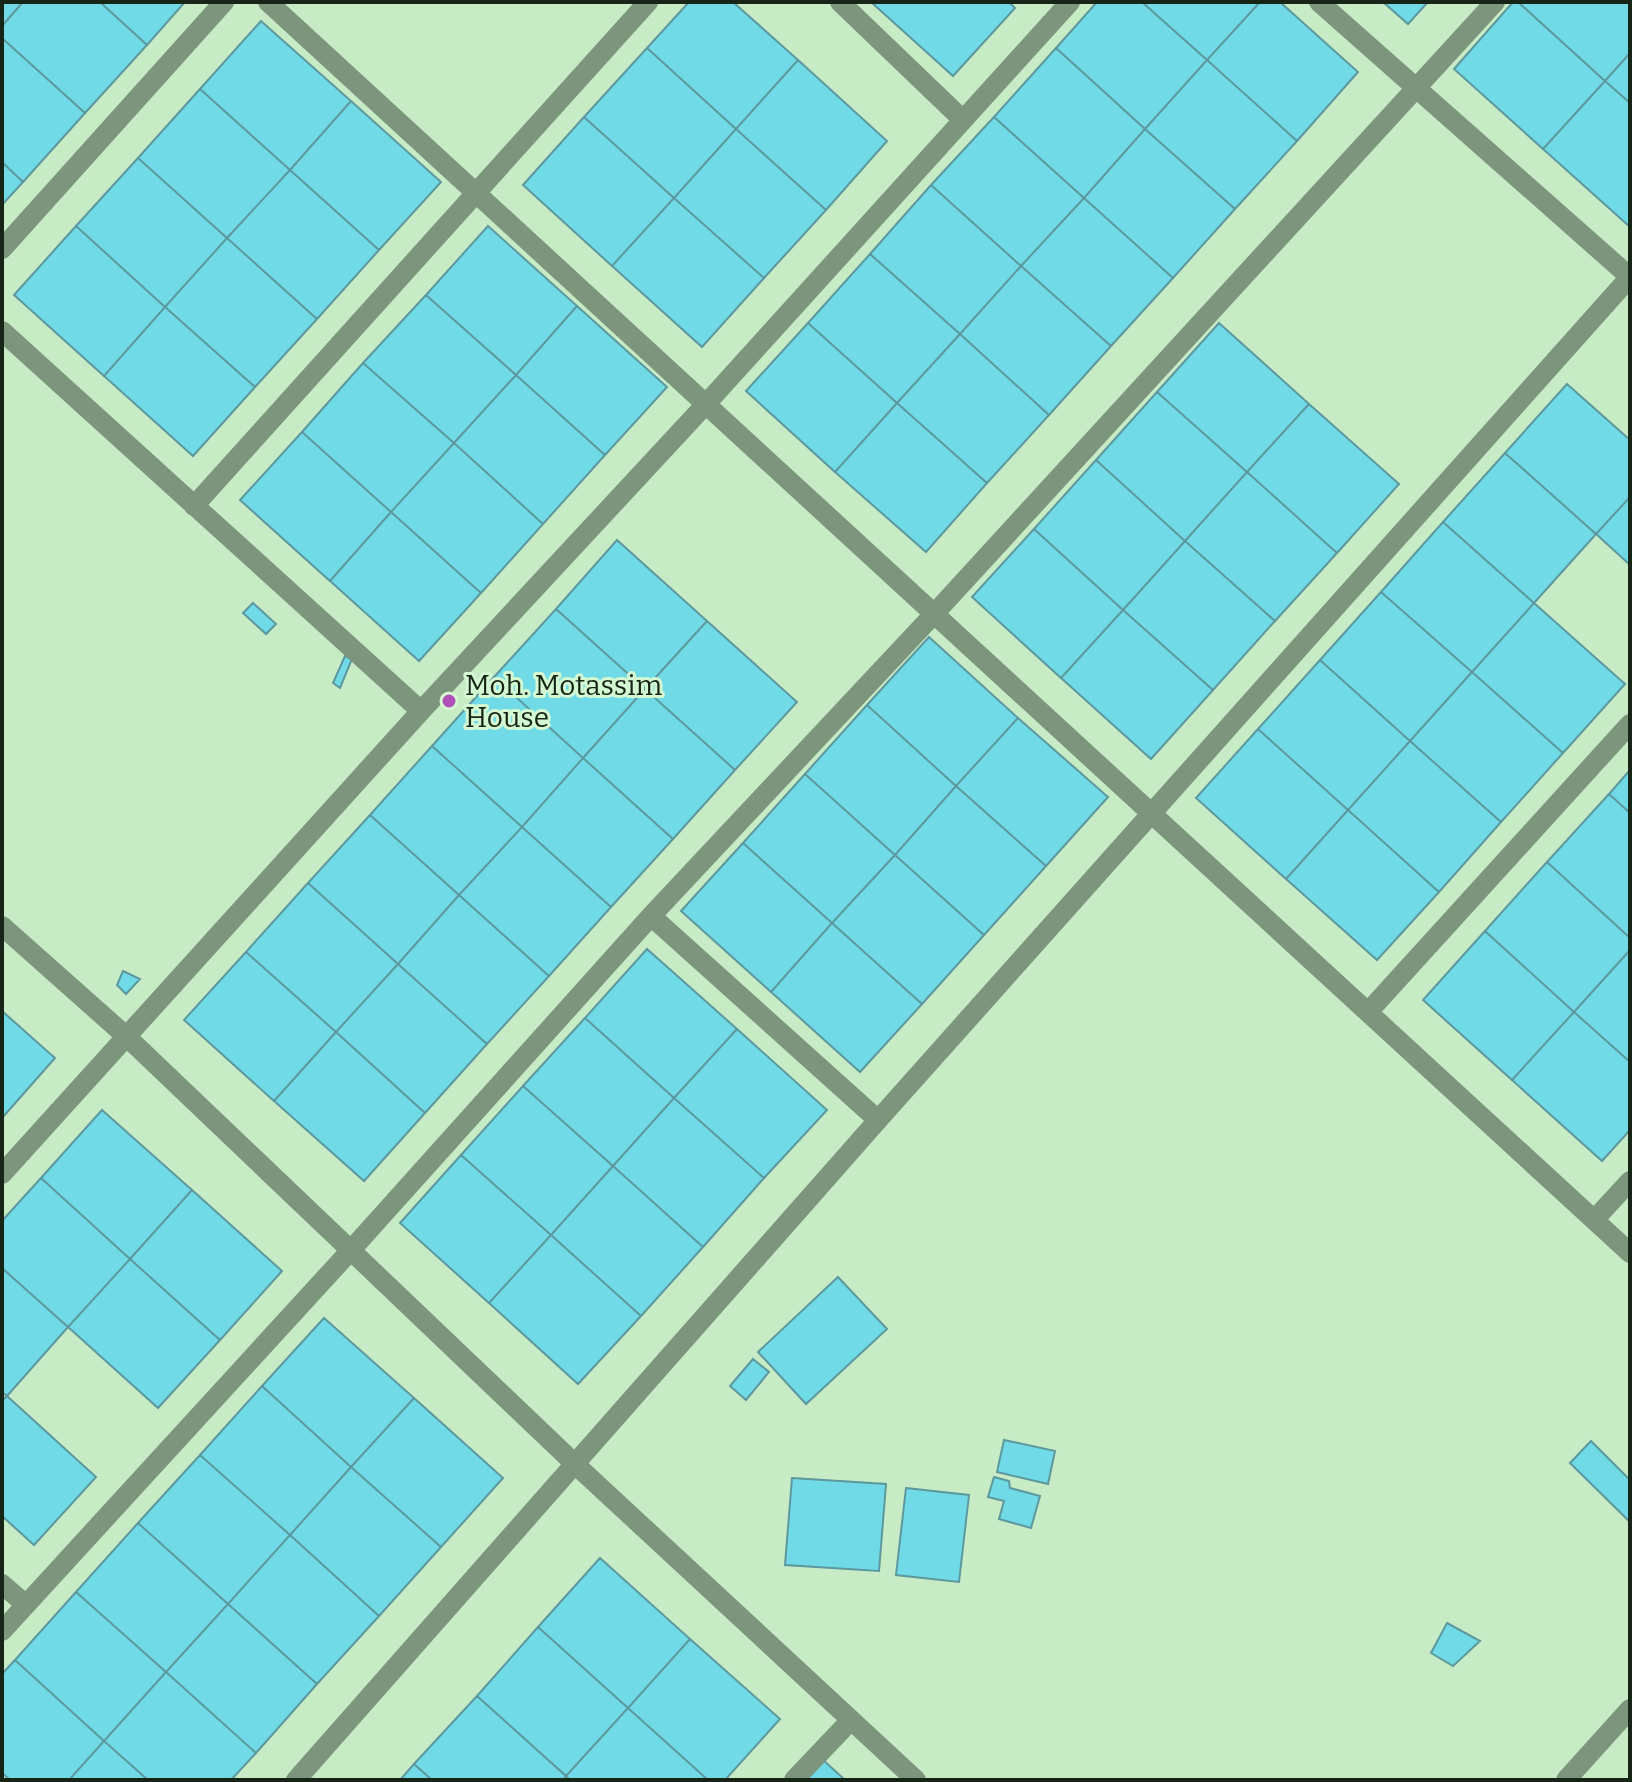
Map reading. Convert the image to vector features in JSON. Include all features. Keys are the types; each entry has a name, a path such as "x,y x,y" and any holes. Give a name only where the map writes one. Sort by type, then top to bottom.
{"street":[{"path":"2,249 224,2"},
{"path":"268,2 1630,1253"},
{"path":"194,506 648,2"},
{"path":"840,2 963,120"},
{"path":"2,1174 1070,2"},
{"path":"296,1780 878,1120 1630,277 1319,2"},
{"path":"2,1631 651,916 934,614 1495,2"},
{"path":"2,331 421,711"},
{"path":"1369,1011 1630,724"},
{"path":"651,916 878,1120"},
{"path":"2,926 127,1037 576,1465 916,1780"},
{"path":"1594,1220 1630,1181"},
{"path":"2,1584 26,1605"},
{"path":"1566,1780 1630,1709"},
{"path":"794,1780 851,1720"}],"building":[{"path":"2,2 23,2 2,26"},
{"path":"23,2 100,2 147,45 85,113 2,38 2,26"},
{"path":"100,2 185,2 147,45"},
{"path":"689,2 733,2 798,60 736,129 647,48"},
{"path":"871,2 1009,2 1015,8 953,76"},
{"path":"1097,2 1142,2 1207,60 1145,129 1056,48"},
{"path":"1142,2 1260,2 1207,60"},
{"path":"1260,2 1280,2 1358,72 1297,141 1207,60"},
{"path":"1383,2 1428,2 1408,24"},
{"path":"1513,2 1518,2 1605,81 1543,149 1454,69"},
{"path":"1518,2 1630,2 1630,53 1605,81"},
{"path":"261,21 351,101 290,170 200,89"},
{"path":"2,38 85,113 23,182 2,162"},
{"path":"647,48 736,129 674,198 584,117"},
{"path":"1056,48 1145,129 1084,198 994,117"},
{"path":"1630,53 1630,103 1605,81"},
{"path":"798,60 887,141 826,210 736,129"},
{"path":"1207,60 1297,141 1235,209 1145,129"},
{"path":"1605,81 1630,103 1630,227 1543,149"},
{"path":"200,89 290,170 227,238 138,158"},
{"path":"351,101 441,182 379,250 290,170"},
{"path":"584,117 674,198 612,266 523,185"},
{"path":"994,117 1084,198 1021,266 931,185"},
{"path":"736,129 826,210 764,278 674,198"},
{"path":"1145,129 1235,209 1173,278 1084,198"},
{"path":"138,158 227,238 165,307 76,226"},
{"path":"2,162 23,182 2,205"},
{"path":"290,170 379,250 317,319 227,238"},
{"path":"931,185 1021,266 960,334 870,254"},
{"path":"674,198 764,278 702,347 612,266"},
{"path":"1084,198 1173,278 1111,346 1021,266"},
{"path":"76,226 165,307 104,376 14,295"},
{"path":"488,226 577,306 516,375 426,295"},
{"path":"227,238 317,319 255,387 165,307"},
{"path":"870,254 960,334 897,403 808,323"},
{"path":"1021,266 1111,346 1049,415 960,334"},
{"path":"426,295 516,375 454,443 363,363"},
{"path":"577,306 667,387 605,455 516,375"},
{"path":"165,307 255,387 193,456 104,376"},
{"path":"808,323 897,403 835,472 746,391"},
{"path":"1219,323 1309,404 1247,472 1157,392"},
{"path":"960,334 1049,415 987,483 897,403"},
{"path":"363,363 454,443 391,512 302,432"},
{"path":"516,375 605,455 543,524 454,443"},
{"path":"1567,384 1630,440 1630,497 1596,534 1505,453"},
{"path":"1157,392 1247,472 1185,541 1096,460"},
{"path":"897,403 987,483 926,552 835,472"},
{"path":"1309,404 1399,484 1337,553 1247,472"},
{"path":"302,432 391,512 330,581 240,500"},
{"path":"454,443 543,524 481,593 391,512"},
{"path":"1505,453 1596,534 1534,603 1443,522"},
{"path":"1096,460 1185,541 1123,610 1034,529"},
{"path":"1247,472 1337,553 1275,621 1185,541"},
{"path":"1630,497 1630,565 1596,534"},
{"path":"391,512 481,593 419,661 330,581"},
{"path":"1443,522 1534,603 1472,672 1381,592"},
{"path":"1034,529 1123,610 1061,678 972,597"},
{"path":"617,540 707,621 645,689 556,609"},
{"path":"1185,541 1275,621 1213,690 1123,610"},
{"path":"1381,592 1472,672 1410,741 1320,660"},
{"path":"253,603 276,624 266,634 243,613"},
{"path":"1534,603 1625,684 1563,753 1472,672"},
{"path":"556,609 645,689 583,758 494,677"},
{"path":"1123,610 1213,690 1151,759 1061,678"},
{"path":"707,621 797,702 735,770 645,689"},
{"path":"929,637 1018,718 956,786 867,705"},
{"path":"345,656 352,659 340,688 333,683"},
{"path":"1320,660 1410,741 1348,810 1258,729"},
{"path":"1472,672 1563,753 1501,822 1410,741"},
{"path":"494,677 583,758 522,827 432,746"},
{"path":"645,689 735,770 673,839 583,758"},
{"path":"867,705 956,786 895,855 805,774"},
{"path":"1018,718 1108,797 1046,866 956,786"},
{"path":"1258,729 1348,810 1286,879 1196,798"},
{"path":"1410,741 1501,822 1439,892 1348,810"},
{"path":"432,746 522,827 459,895 370,815"},
{"path":"583,758 673,839 611,907 522,827"},
{"path":"1630,770 1630,813 1609,794"},
{"path":"805,774 895,855 832,923 743,843"},
{"path":"956,786 1046,866 984,935 895,855"},
{"path":"1609,794 1630,813 1630,938 1547,862"},
{"path":"1348,810 1439,892 1377,960 1286,879"},
{"path":"370,815 459,895 398,964 308,883"},
{"path":"522,827 611,907 549,976 459,895"},
{"path":"743,843 832,923 771,992 681,911"},
{"path":"895,855 984,935 922,1004 832,923"},
{"path":"1547,862 1630,938 1630,950 1574,1012 1485,931"},
{"path":"308,883 398,964 336,1032 246,952"},
{"path":"459,895 549,976 487,1044 398,964"},
{"path":"832,923 922,1004 860,1072 771,992"},
{"path":"1485,931 1574,1012 1512,1080 1423,1000"},
{"path":"647,949 737,1029 674,1098 585,1018"},
{"path":"1630,950 1630,1062 1574,1012"},
{"path":"246,952 336,1032 274,1101 184,1020"},
{"path":"398,964 487,1044 425,1113 336,1032"},
{"path":"123,971 140,979 126,994 117,985"},
{"path":"2,1011 55,1058 2,1118"},
{"path":"1574,1012 1630,1062 1630,1130 1602,1161 1512,1080"},
{"path":"585,1018 674,1098 613,1166 523,1086"},
{"path":"737,1029 827,1110 764,1178 674,1098"},
{"path":"336,1032 425,1113 364,1181 274,1101"},
{"path":"523,1086 613,1166 551,1235 461,1155"},
{"path":"674,1098 764,1178 703,1247 613,1166"},
{"path":"102,1110 192,1190 130,1259 41,1178"},
{"path":"461,1155 551,1235 489,1303 400,1223"},
{"path":"613,1166 703,1247 641,1316 551,1235"},
{"path":"41,1178 130,1259 68,1327 2,1268 2,1221"},
{"path":"192,1190 282,1271 220,1340 130,1259"},
{"path":"551,1235 641,1316 578,1384 489,1303"},
{"path":"130,1259 220,1340 158,1408 68,1327"},
{"path":"2,1268 68,1327 7,1396 2,1392"},
{"path":"838,1277 887,1329 806,1404 758,1352"},
{"path":"324,1318 414,1398 351,1467 262,1386"},
{"path":"753,1359 769,1372 746,1400 730,1386"},
{"path":"262,1386 351,1467 290,1535 200,1455"},
{"path":"7,1396 96,1477 34,1545 2,1516 2,1401"},
{"path":"414,1398 503,1478 441,1547 351,1467"},
{"path":"1004,1440 1055,1451 1048,1484 997,1472"},
{"path":"1591,1441 1630,1480 1630,1522 1570,1463"},
{"path":"200,1455 290,1535 228,1604 138,1523"},
{"path":"351,1467 441,1547 379,1616 290,1535"},
{"path":"994,1477 1009,1481 1010,1488 1040,1496 1031,1528 999,1519 1004,1501 988,1497"},
{"path":"792,1478 886,1484 879,1571 785,1565"},
{"path":"906,1488 969,1495 959,1582 896,1575"},
{"path":"138,1523 228,1604 166,1672 76,1592"},
{"path":"290,1535 379,1616 317,1684 228,1604"},
{"path":"600,1558 690,1639 628,1708 538,1627"},
{"path":"76,1592 166,1672 104,1741 15,1660"},
{"path":"228,1604 317,1684 256,1753 166,1672"},
{"path":"1447,1623 1480,1641 1453,1666 1431,1653"},
{"path":"538,1627 628,1708 566,1776 477,1696"},
{"path":"690,1639 780,1719 725,1780 708,1780 628,1708"},
{"path":"15,1660 104,1741 69,1780 10,1780 2,1773 2,1674"},
{"path":"166,1672 256,1753 231,1780 148,1780 104,1741"},
{"path":"477,1696 566,1776 563,1780 432,1780 414,1764"},
{"path":"628,1708 708,1780 570,1780 566,1776"},
{"path":"104,1741 148,1780 69,1780"},
{"path":"821,1758 845,1780 801,1780"},
{"path":"414,1764 432,1780 400,1780"}],"place":[{"name":"Moh. Motassim House","path":"449,701"}]}
